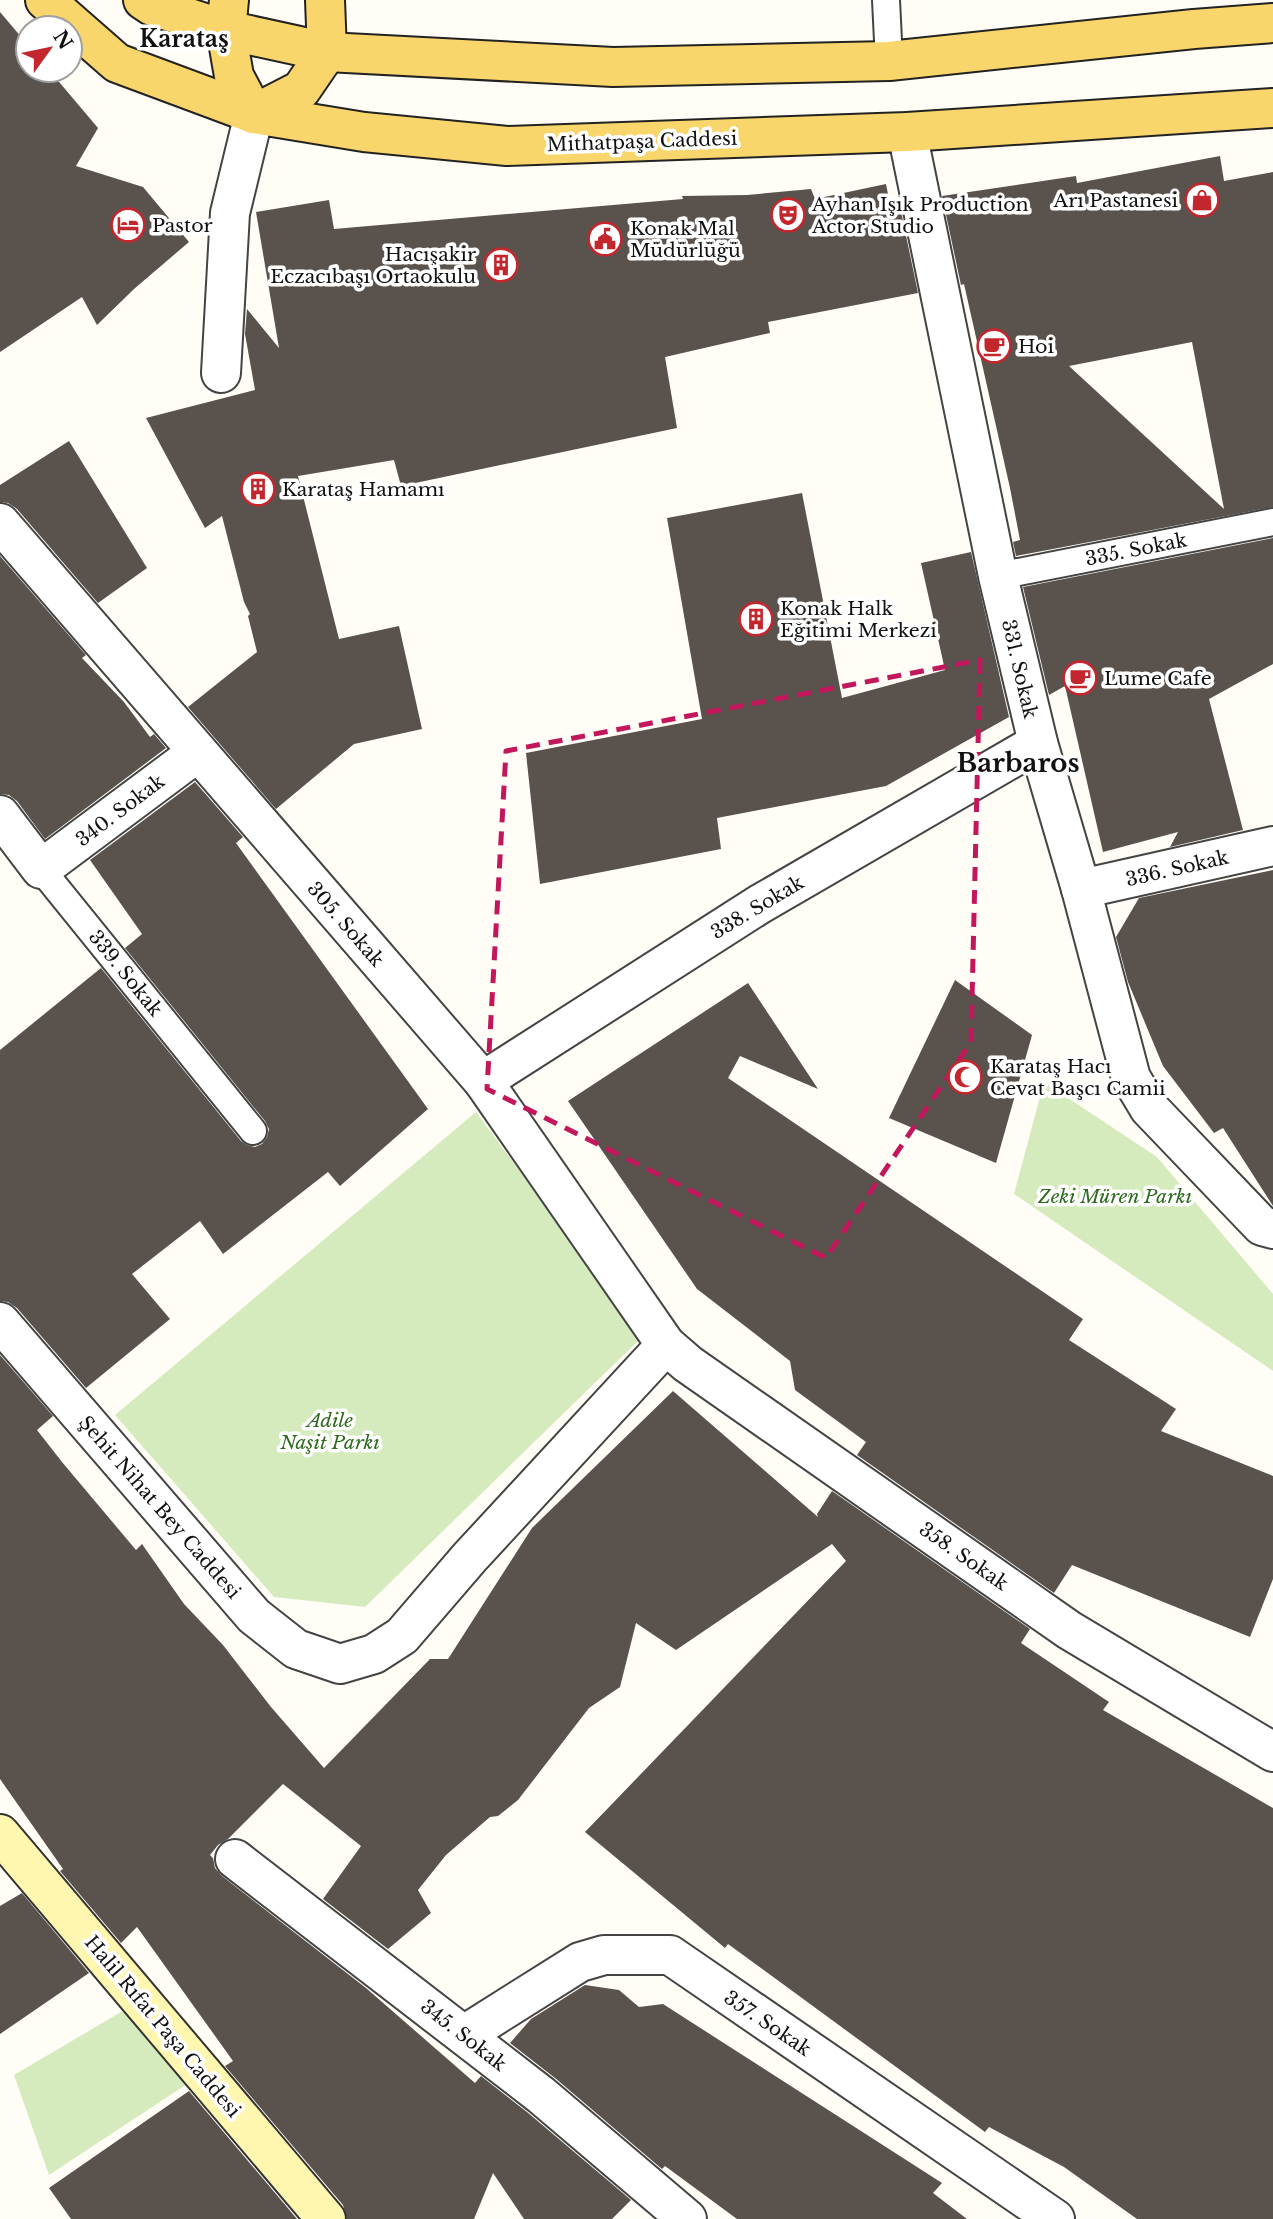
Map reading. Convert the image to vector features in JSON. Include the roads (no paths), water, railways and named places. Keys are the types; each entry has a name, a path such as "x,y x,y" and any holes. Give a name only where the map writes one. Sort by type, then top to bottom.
{"main road":[{"name":"Mithatpaşa Caddesi","path":"46,0 117,63 254,114 364,132 507,146 907,132 1273,108"},
{"path":"143,0 152,6 227,15 327,52 613,67 889,61 1273,23"},
{"path":"227,15 234,76 254,114 301,90 327,52 326,0"}],"street":[{"path":"221,373 230,213 254,114"},
{"name":"331. Sokak","path":"907,132 998,576 1038,743 1082,889 1131,1078 1149,1108 1169,1130 1262,1226 1273,1229"},
{"name":"305. Sokak","path":"0,523 483,1082 666,1345"},
{"name":"338. Sokak","path":"483,1082 760,904 1038,743"},
{"name":"340. Sokak","path":"41,869 198,752"},
{"name":"339. Sokak","path":"0,815 41,869"},
{"name":"336. Sokak","path":"1082,889 1273,846"},
{"name":"Şehit Nihat Bey Caddesi","path":"0,1322 254,1616 296,1649 340,1664 374,1654 402,1636 470,1557 666,1345"},
{"name":"358. Sokak","path":"666,1345 688,1364 1069,1630 1273,1752"},
{"name":"Halil Rıfat Paşa Caddesi","path":"0,1834 326,2219"},
{"name":"345. Sokak","path":"235,1859 541,2095 687,2219"},
{"name":"357. Sokak","path":"464,2035 580,1962 604,1955 670,1955 1055,2219"}],"lane":[{"path":"886,0 889,61"},
{"name":"335. Sokak","path":"998,576 1273,522"},
{"name":"339. Sokak","path":"41,869 253,1131"}],"place":[{"name":"Arı Pastanesi","path":"1202,200"},
{"name":"Ayhan Işık Production Actor Studio","path":"788,215"},
{"name":"Pastor","path":"128,225"},
{"name":"Konak Mal Müdürlüğü","path":"605,239"},
{"name":"Hacışakir Eczacıbaşı Ortaokulu","path":"501,265"},
{"name":"Hoi","path":"994,346"},
{"name":"Karataş Hamamı","path":"258,489"},
{"name":"Konak Halk Eğitimi Merkezi","path":"756,619"},
{"name":"Lume Cafe","path":"1080,678"},
{"name":"Karataş Hacı Cevat Başcı Camii","path":"965,1077"}],"district":[{"name":"Karataş","path":"184,39"},
{"name":"Barbaros","path":"1018,763"}],"park label":[{"name":"Zeki Müren Parkı","path":"1115,1196"},
{"name":"Adile Naşit Parkı","path":"330,1431"}]}
